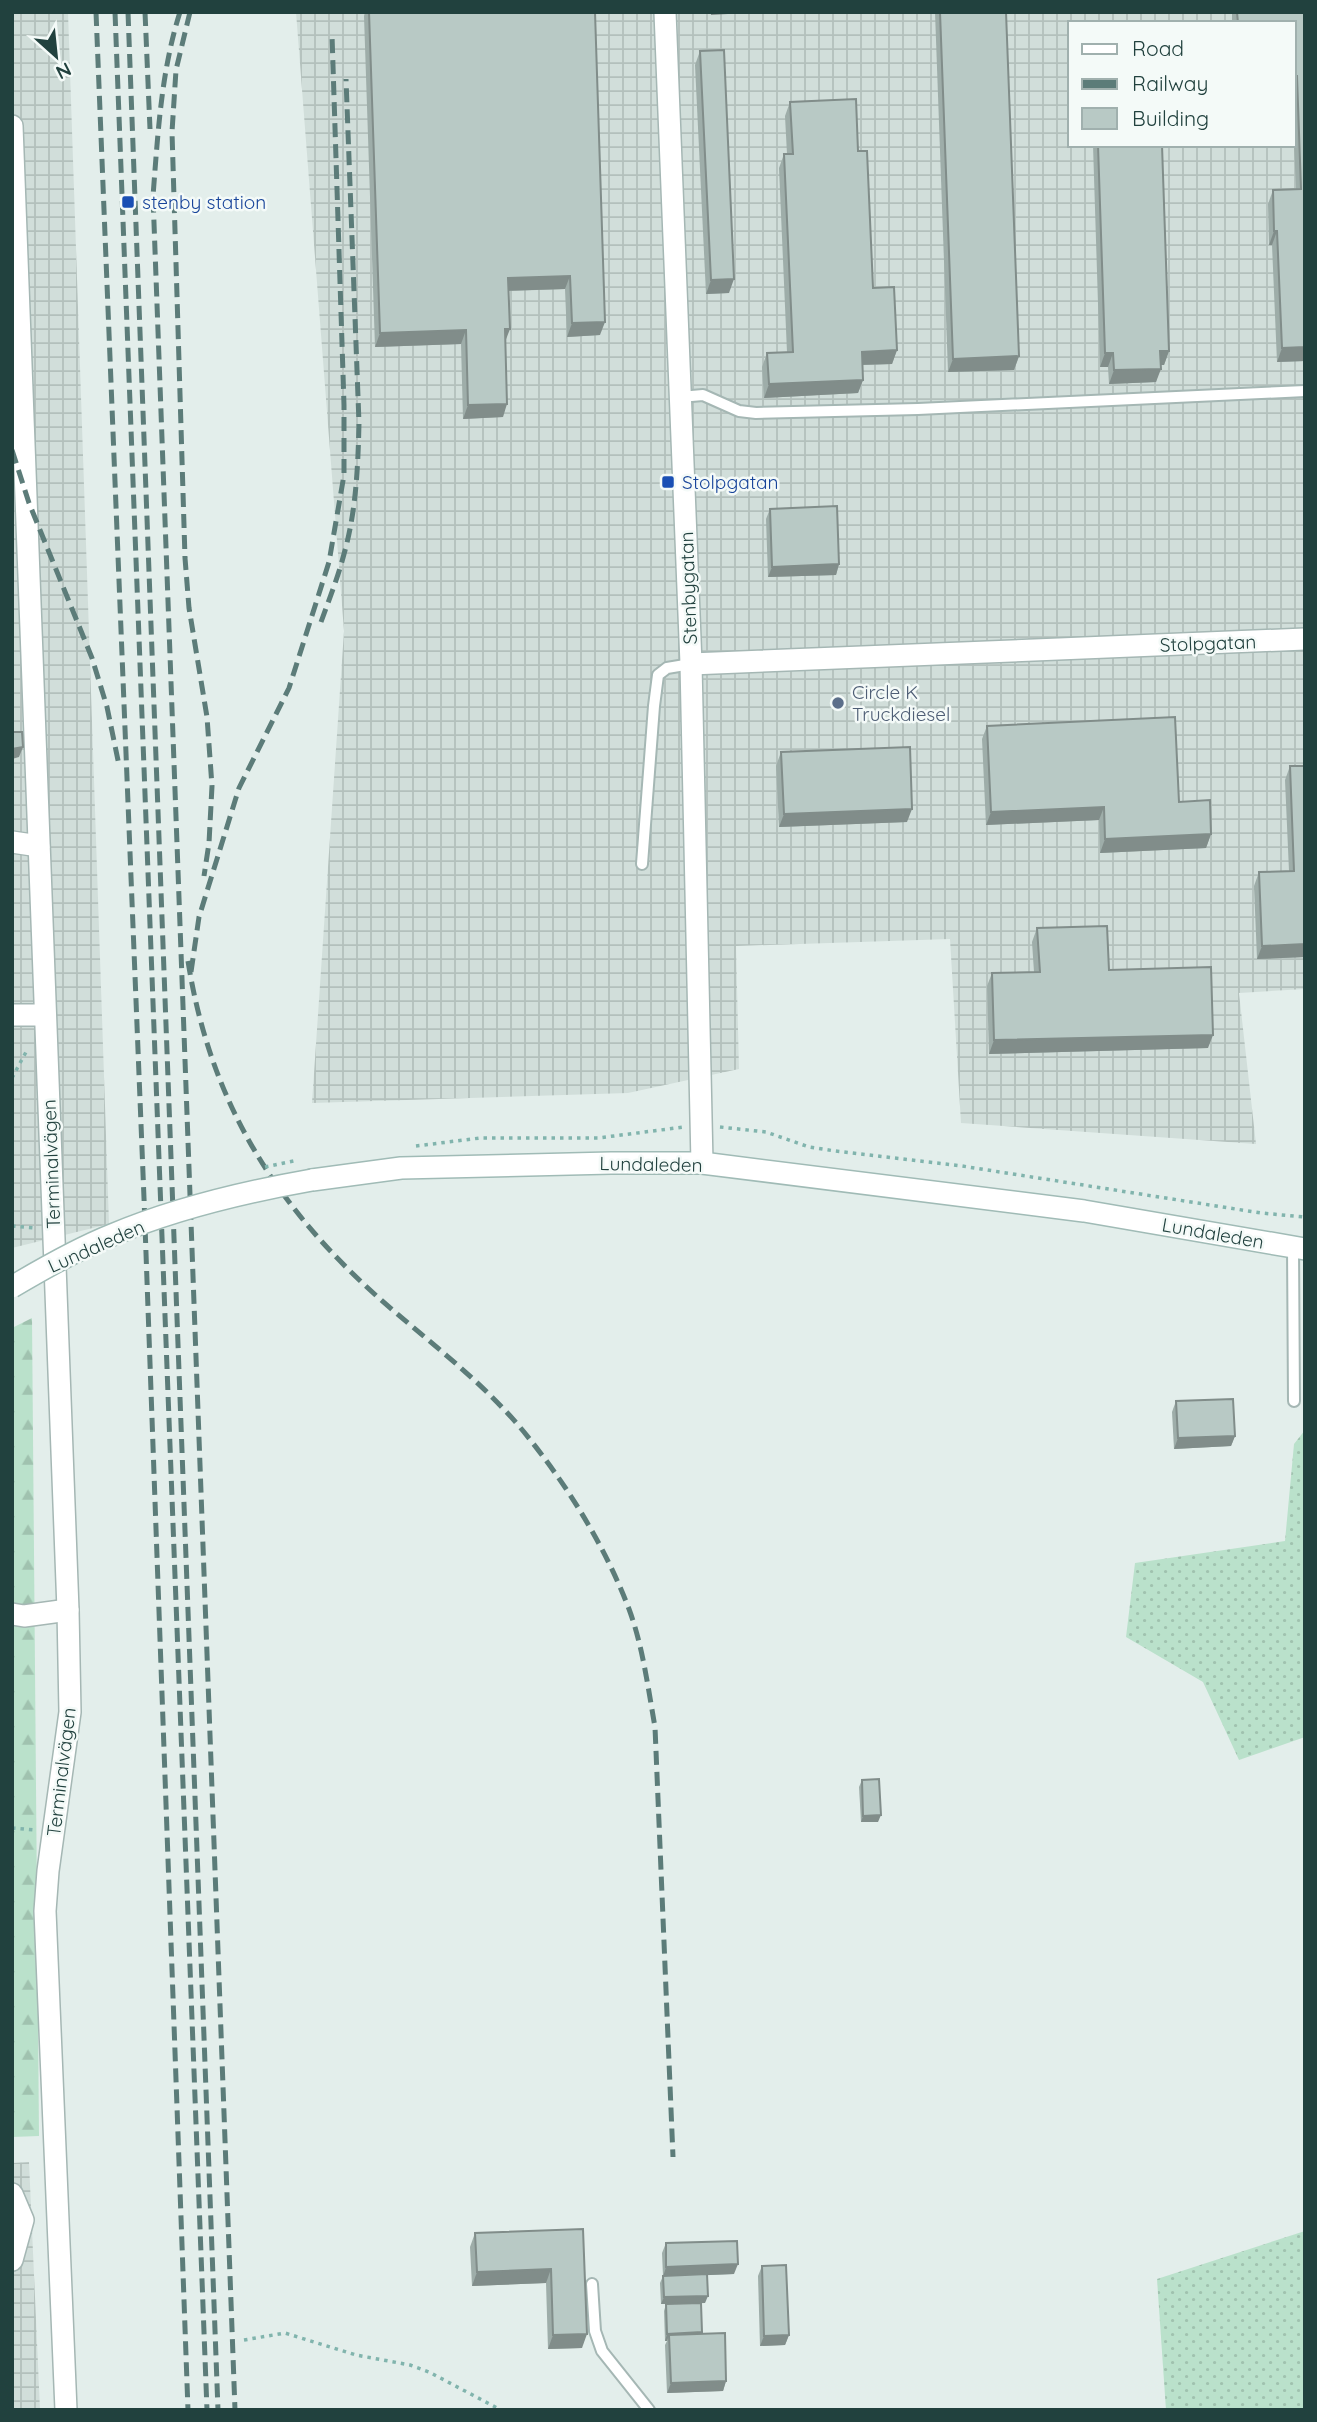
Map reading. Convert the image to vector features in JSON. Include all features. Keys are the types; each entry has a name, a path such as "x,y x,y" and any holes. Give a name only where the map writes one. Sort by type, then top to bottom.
{"street":[{"name":"Stenbygatan","path":"665,12 691,664 702,1163"},
{"name":"Terminalvägen","path":"12,126 17,352 68,1610 70,1712 48,1871 46,1911 66,2410"},
{"name":"Stolpgatan","path":"691,664 1305,639"},
{"path":"12,842 39,846"},
{"path":"12,1015 45,1014"},
{"name":"Lundaleden","path":"12,1287 111,1235 172,1213 262,1189 401,1168 702,1163 1071,1209 1299,1248"},
{"path":"12,1614 24,1616 68,1610"},
{"path":"12,2194 23,2220 12,2260"}],"lane":[{"path":"680,397 703,396 738,411 756,413 918,409 1305,391"},
{"path":"642,864 658,675 667,668 691,664"},
{"path":"1294,1401 1299,1248"},
{"path":"592,2284 595,2331 602,2351 649,2410"}],"path":[{"path":"244,2340 285,2333 356,2355 410,2365 429,2372 501,2410"}],"shaded area":[{"path":"12,12 68,12 109,1224 12,1248"},
{"path":"296,12 1305,12 1305,989 1239,993 1256,1144 961,1123 950,939 736,946 739,1069 628,1093 312,1103 344,631"},
{"path":"29,2162 40,2410 12,2410 12,2163"}],"green space":[{"path":"32,1318 39,2136 12,2137 12,1328"},
{"path":"1305,1430 1305,1737 1239,1760 1203,1682 1126,1637 1135,1563 1285,1541 1294,1444"},
{"path":"1305,2231 1305,2410 1166,2410 1157,2279"}],"building":[{"path":"369,12 595,12 605,322 572,323 570,276 508,278 510,329 505,329 507,404 468,405 466,330 380,333"},
{"path":"940,12 1006,12 1019,356 953,359"},
{"path":"1237,12 1305,12 1305,347 1282,348 1277,231 1274,231 1273,190 1301,189 1296,21 1238,21"},
{"path":"724,50 734,279 711,280 700,51"},
{"path":"856,99 858,151 867,151 873,288 894,287 897,350 862,352 863,380 769,384 767,353 793,352 784,154 793,154 790,102"},
{"path":"1098,147 1162,147 1169,351 1160,351 1161,369 1114,370 1113,353 1105,353"},
{"path":"837,506 839,564 772,567 770,509"},
{"path":"1175,717 1179,802 1210,800 1211,834 1105,839 1104,807 991,812 987,726"},
{"path":"12,732 22,732 23,747 12,749"},
{"path":"910,747 912,809 784,814 781,752"},
{"path":"1290,766 1305,766 1305,944 1262,946 1259,872 1294,871"},
{"path":"1107,926 1109,970 1211,967 1213,1035 994,1040 992,973 1040,972 1037,928"},
{"path":"1233,1399 1235,1436 1178,1438 1176,1401"},
{"path":"879,1779 881,1815 863,1816 862,1780"},
{"path":"583,2229 587,2334 553,2335 551,2269 477,2272 475,2233"},
{"path":"737,2241 738,2264 666,2267 666,2243"},
{"path":"786,2265 789,2335 764,2336 762,2266"},
{"path":"707,2274 708,2296 664,2297 663,2276"},
{"path":"701,2303 702,2332 667,2334 666,2304"},
{"path":"725,2333 726,2381 671,2383 669,2335"}],"railway":[{"path":"96,12 144,1198 188,2410"},
{"path":"115,12 207,2410"},
{"path":"128,12 218,2410"},
{"path":"145,12 150,129"},
{"path":"180,12 164,80 153,196 235,2410"},
{"path":"190,12 176,70 172,132 185,558 189,608 207,717 212,786 204,876"},
{"path":"191,972 199,917 239,788 289,688 329,562 344,475 332,35"},
{"path":"321,622 348,538 358,456 346,79"},
{"path":"12,450 29,503 92,658 107,707 119,765"},
{"path":"188,961 198,1012 231,1105 253,1148 279,1188 309,1227 343,1264 473,1379 524,1432 583,1516 608,1561 629,1609 642,1653 655,1727 673,2157"}],"place":[{"name":"stenby station","path":"128,202"},
{"name":"Stolpgatan","path":"668,482"},
{"name":"Circle K Truckdiesel","path":"838,703"}]}
